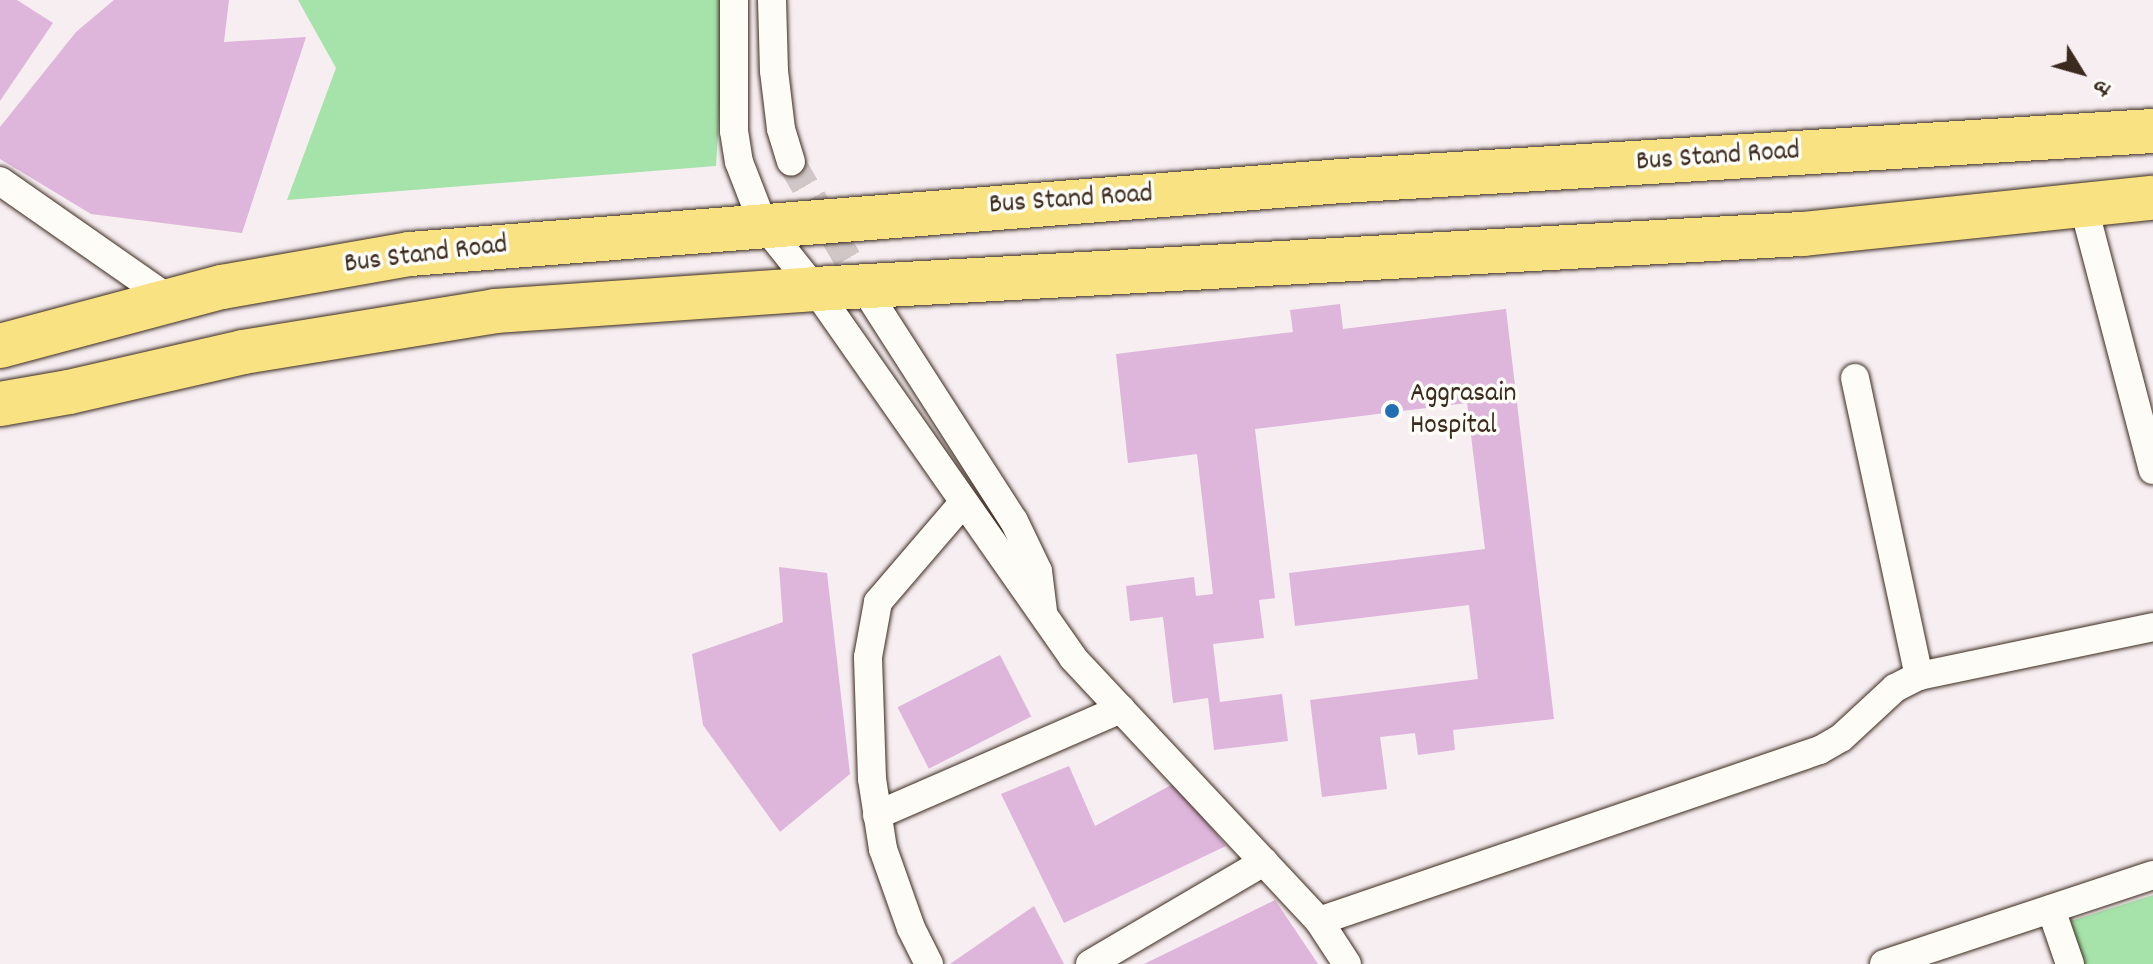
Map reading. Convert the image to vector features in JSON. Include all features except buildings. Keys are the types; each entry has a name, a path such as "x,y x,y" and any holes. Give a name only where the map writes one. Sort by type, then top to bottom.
{"main road":[{"name":"Bus Stand Road","path":"0,346 222,287 410,254 1342,181 2153,131"},
{"path":"0,404 69,392 243,352 495,311 815,289 1802,234 2153,198"}],"street":[{"path":"734,0 734,131 739,162 763,224 815,289 1073,658 1319,921 1347,964"},
{"path":"772,0 774,71 781,129 791,162"},
{"path":"0,181 172,301"},
{"path":"2083,204 2153,470"},
{"path":"870,297 1014,521 1038,571 1043,611"},
{"path":"1855,378 1919,676"},
{"path":"929,964 896,888 877,815 868,657 874,614 892,582 963,503"},
{"path":"1319,921 1820,750 1841,738 1895,688 1919,676 2153,627"},
{"path":"877,815 1121,709"},
{"path":"1090,964 1264,862"},
{"path":"1884,964 2153,875"},
{"path":"2051,909 2070,964"}],"green space":[{"path":"298,0 726,0 716,166 287,200 336,68"},
{"path":"2153,895 2153,964 2075,964 2061,924"}],"tunnel":[{"path":"791,162 869,296"}],"place":[{"name":"Aggrasain Hospital","path":"1392,411"}]}
